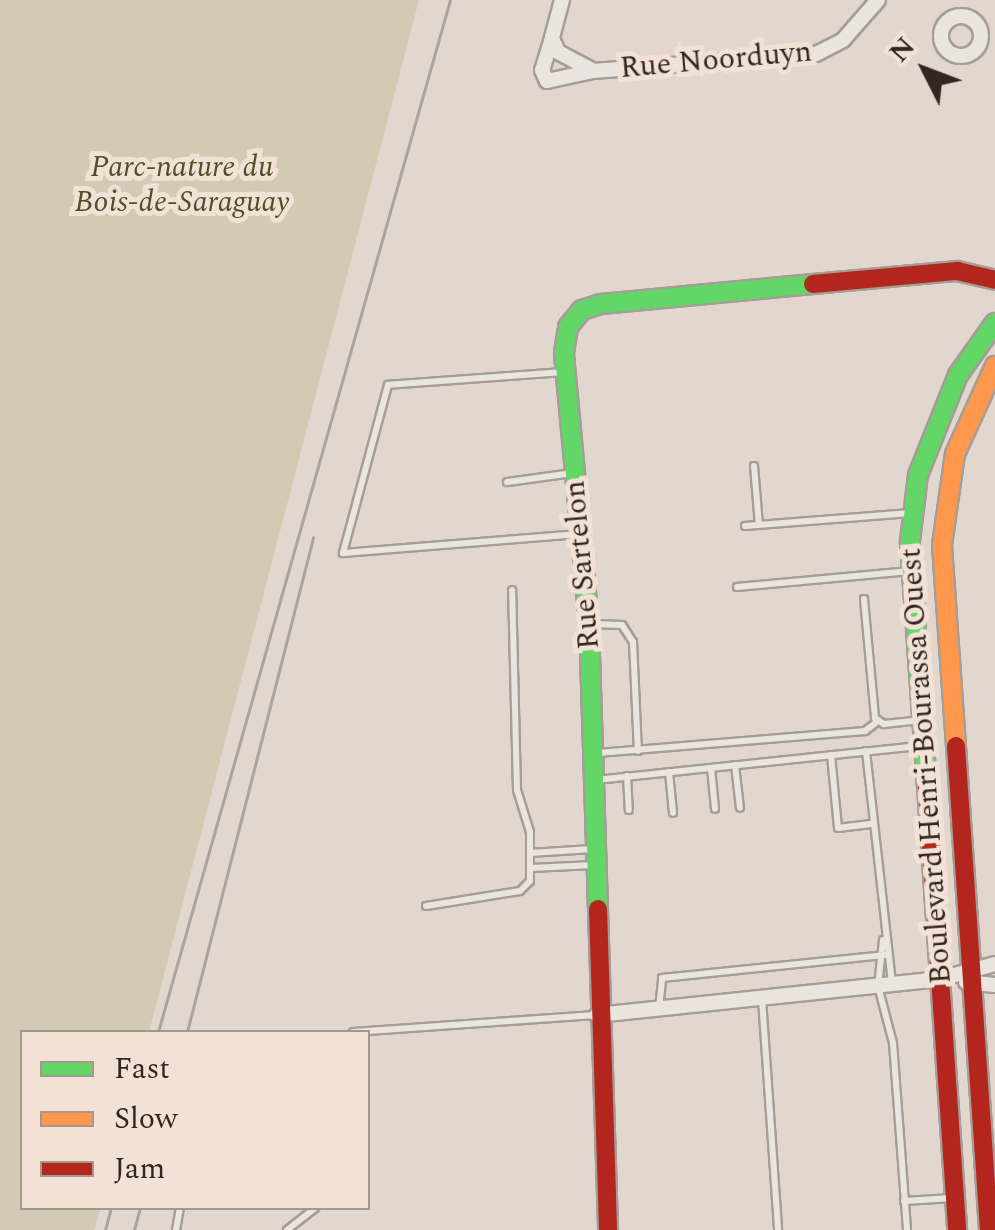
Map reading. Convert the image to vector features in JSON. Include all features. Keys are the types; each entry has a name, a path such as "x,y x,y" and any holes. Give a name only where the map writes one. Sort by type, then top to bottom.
{"main road":[{"name":"Rue Sartelon","path":"608,1230 597,1015 589,624 565,372 568,327 593,306 991,274"},
{"name":"Boulevard Henri-Bourassa Ouest","path":"957,1230 911,571 912,513 938,414 995,323"},
{"name":"Boulevard Henri-Bourassa Ouest","path":"989,1230 989,1126 972,976 942,544 958,442 995,366"}],"street":[{"name":"Rue Noorduyn","path":"562,0 542,70 547,81 593,70 816,54 843,40 878,0"},
{"path":"944,0 954,16"},
{"name":"Rue Noorduyn","path":"552,38 569,63 593,70"},
{"path":"597,1015 972,976 995,964"},
{"path":"972,976 995,985"}],"lane":[{"path":"565,372 388,385 343,553 580,534"},
{"path":"754,466 759,525"},
{"path":"508,482 574,472"},
{"path":"746,526 912,513"},
{"path":"738,586 911,571"},
{"path":"426,906 520,891 528,885 530,852 518,790 512,590"},
{"path":"864,599 878,722"},
{"path":"589,624 616,623 630,635 638,750"},
{"path":"592,753 865,731 878,722 921,720"},
{"path":"592,780 923,746"},
{"path":"866,751 906,1230"},
{"path":"832,755 838,828 872,824"},
{"path":"735,765 740,808"},
{"path":"711,768 716,809"},
{"path":"670,772 672,813"},
{"path":"627,776 629,810"},
{"path":"530,852 594,857"},
{"path":"530,868 594,857"},
{"path":"883,955 885,985"},
{"path":"658,1008 657,986 666,977 883,955"},
{"path":"762,998 778,1230"},
{"path":"370,1030 580,1011 597,1015"},
{"path":"904,1201 955,1198"},
{"path":"287,1230 312,1210"}],"green space":[{"name":"Parc-nature du Bois-de-Saraguay","path":"0,0 419,0 150,1030 20,1030 20,1210 100,1210 94,1230 0,1230"}],"tram line":[{"path":"159,1030 450,0"},
{"path":"188,1030 313,538"},
{"path":"105,1230 110,1210"},
{"path":"134,1230 139,1210"}],"traffic: fast":[{"path":"598,909 589,624 564,353 568,327 582,310 601,304 813,284"},
{"path":"927,787 910,541 918,475 958,375 995,323"}],"traffic: slow":[{"path":"956,746 942,545 955,454 995,366"}],"traffic: jam":[{"path":"813,284 957,271 995,280"},
{"path":"956,746 989,1230"},
{"path":"927,787 957,1230"},
{"path":"598,909 608,1230"}]}
